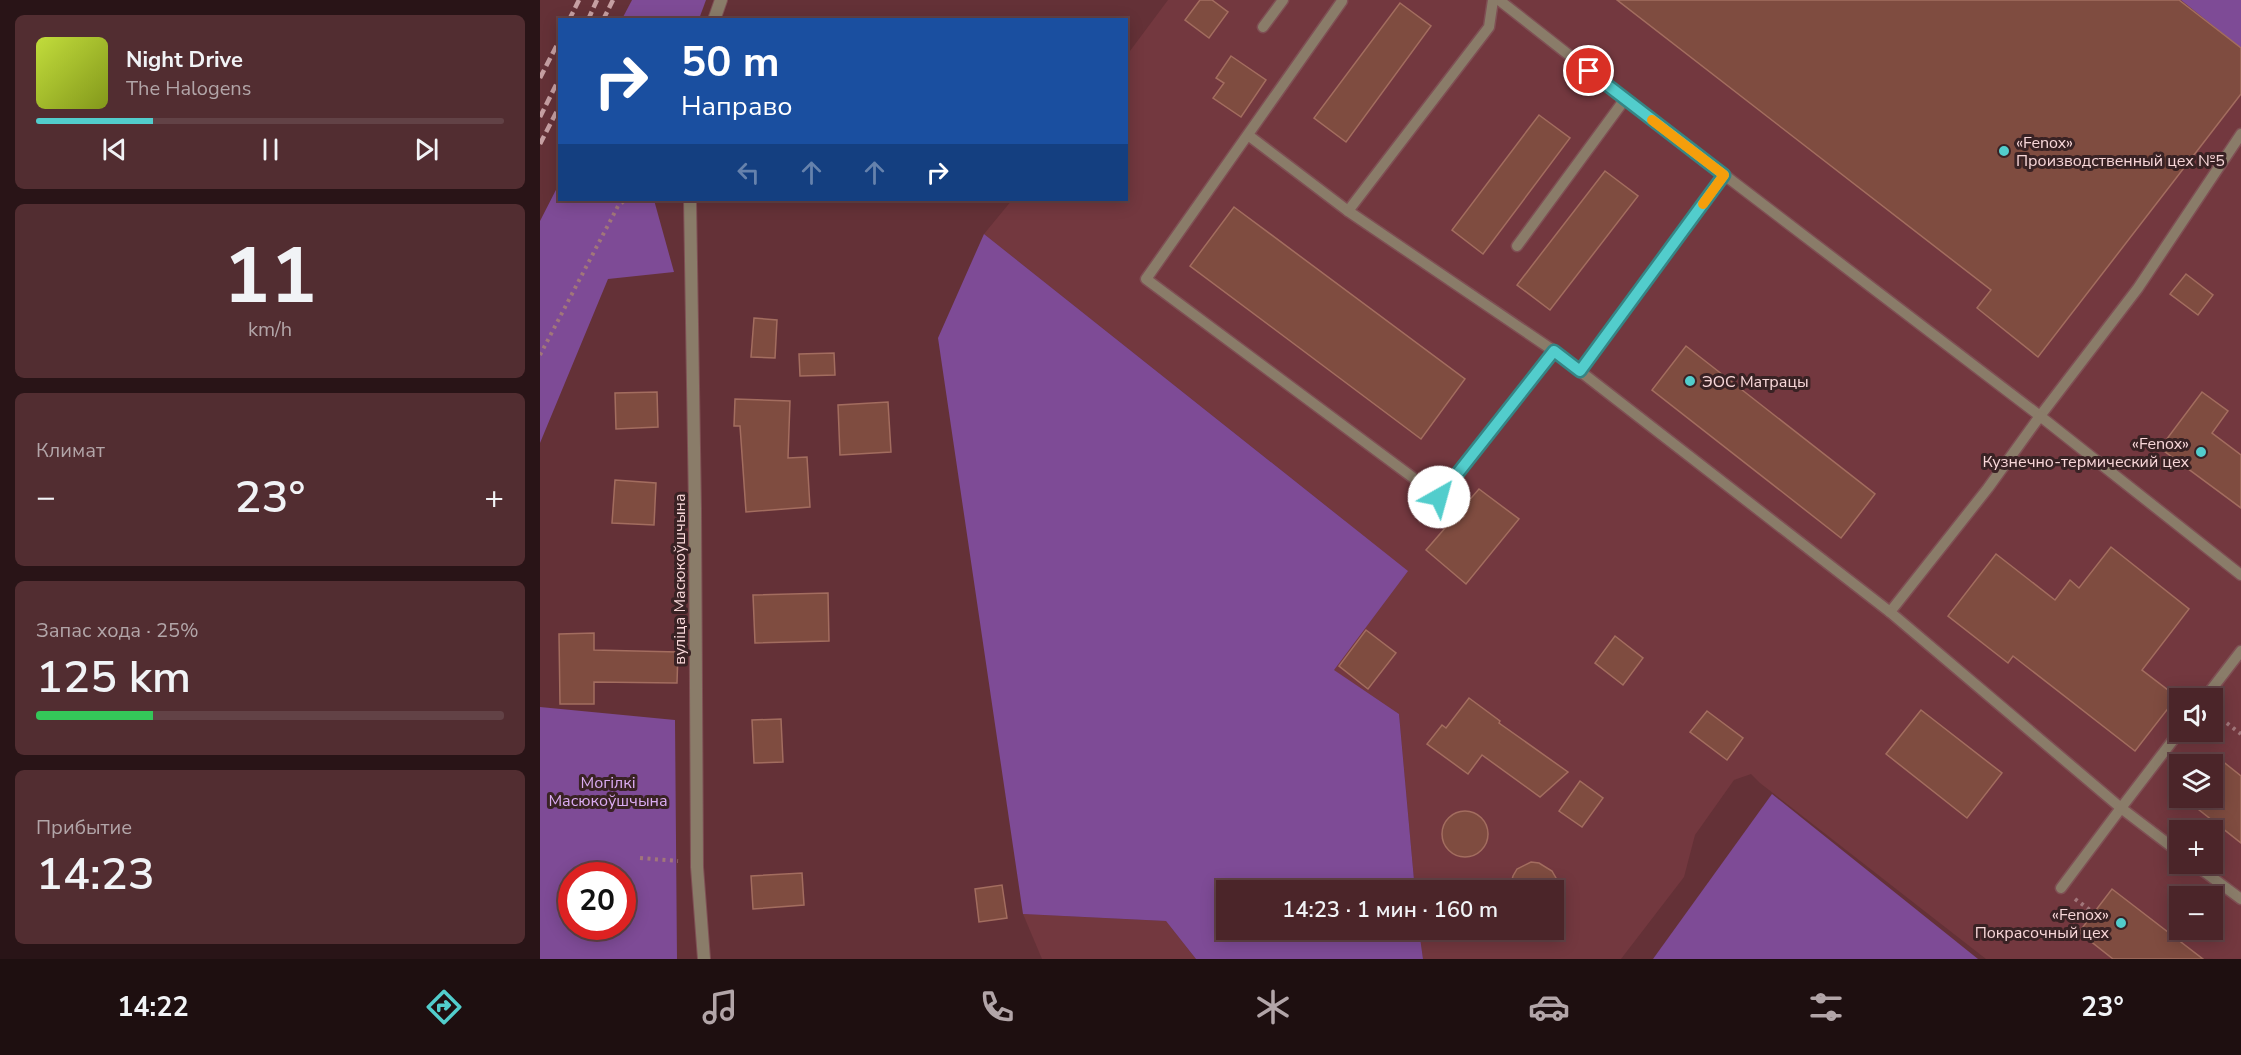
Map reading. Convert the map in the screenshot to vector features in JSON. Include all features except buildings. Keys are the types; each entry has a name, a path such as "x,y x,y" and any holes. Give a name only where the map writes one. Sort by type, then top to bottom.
{"street":[{"path":"715,18 721,0"},
{"name":"вуліца Масюкоўшчына","path":"690,201 697,859 705,959"}],"lane":[{"path":"1263,27 1283,0"},
{"path":"1342,0 1146,279 1439,497 1554,351"},
{"path":"1348,211 1489,27 1493,0"},
{"path":"1499,0 2040,416 2241,575"},
{"path":"1517,246 1625,99"},
{"path":"1890,612 1988,488 2138,288 2241,134"},
{"path":"1248,135 1348,211 1580,371 1890,612 2121,808 2169,845"},
{"path":"1580,371 1724,175"},
{"path":"2212,688 2241,651"},
{"path":"2061,888 2172,742"},
{"path":"2207,874 2241,899"}],"path":[{"path":"540,354 618,206 624,201"},
{"path":"2223,720 2241,734"},
{"path":"640,858 675,862 697,859"}],"shaded area":[{"path":"1168,0 2241,0 2241,959 1986,959 1751,774 1734,780 1695,835 1684,877 1621,959 1423,959 1420,940 1564,940 1564,880 1414,880 1399,714 1333,670 1345,521 984,234 1011,201 1128,201 1128,54"},
{"path":"1023,914 1166,921 1196,959 1042,959"}],"green space":[{"path":"632,0 706,0 699,18 623,18"},
{"path":"2181,0 2241,0 2241,48"},
{"path":"558,186 558,201 654,201 674,272 608,279 540,443 540,221"},
{"path":"984,234 1408,571 1334,670 1399,714 1414,880 1216,880 1216,940 1420,940 1423,959 1196,959 1166,921 1023,914 938,338"},
{"name":"Могілкі Масюкоўшчына","path":"540,707 675,720 677,959 540,959"},
{"path":"1772,794 1978,959 1653,959"}],"railway":[{"path":"570,18 579,0"},
{"path":"589,18 597,0"},
{"path":"604,18 613,0"},
{"path":"540,78 558,43"},
{"path":"540,117 558,81"},
{"path":"540,144 558,109"}],"slow traffic":[{"path":"1652,120 1724,175 1703,204"}],"place":[{"name":"«Fenox» Производственный цех №5","path":"2004,151"},
{"name":"ЭОС Матрацы","path":"1690,381"},
{"name":"«Fenox» Кузнечно-термический цех","path":"2201,452"},
{"name":"«Fenox» Покрасочный цех","path":"2121,923"}],"route":[{"path":"1439,497 1554,351 1580,371 1724,175 1589,71"}]}
